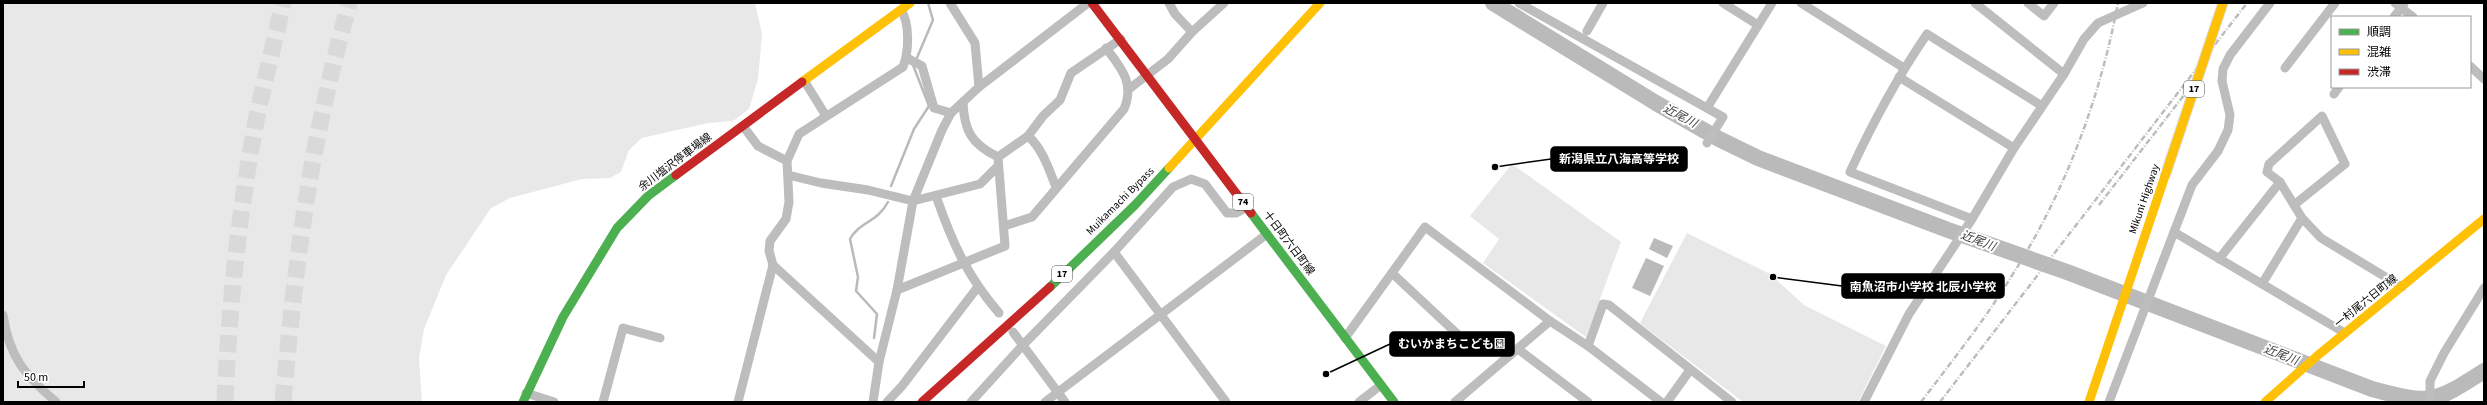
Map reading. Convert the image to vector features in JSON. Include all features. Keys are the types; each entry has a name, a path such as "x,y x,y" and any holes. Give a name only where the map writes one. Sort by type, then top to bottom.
{"main road":[{"name":"十日町六日町線","path":"1092,3 1121,38 1246,207 1394,402"},
{"name":"Muikamachi Bypass","path":"922,402 1032,304 1135,204 1196,140 1320,3"},
{"name":"Mikuni Highway","path":"2089,402 2222,3"},
{"name":"余川塩沢停車場線","path":"525,398 563,318 617,228 648,196 805,82 907,5"},
{"name":"一村尾六日町線","path":"2265,402 2317,356 2484,219"}],"street":[{"path":"950,3 975,42 979,87"},
{"path":"873,402 879,362 897,290 913,201 925,168 951,113 979,87 1088,3"},
{"path":"1169,3 1175,14 1192,32"},
{"path":"1129,89 1168,59 1192,32 1224,3"},
{"path":"1519,3 1723,117 1708,142"},
{"path":"1587,31 1603,3"},
{"path":"1723,3 1758,25"},
{"path":"1707,108 1772,3"},
{"path":"1801,3 1904,68"},
{"path":"2028,3 2044,16 2054,3"},
{"path":"1864,402 1909,314 1949,251 1972,219 2014,148 2064,74 2084,39 2098,23 2143,3"},
{"path":"2108,402 2192,185 2218,152 2228,130 2230,115 2222,81 2223,69 2230,55 2270,3"},
{"path":"2285,68 2335,3"},
{"path":"1980,4 2064,74"},
{"path":"879,362 773,265 769,252 770,241 786,219 789,202 787,161 799,134 903,66 907,58 907,5"},
{"path":"2394,16 2400,5 2412,16"},
{"path":"1972,219 1850,172 1875,118 1904,68 1927,34 2042,106"},
{"path":"788,175 822,183 868,190 913,201 980,184 998,162 1028,136 1043,116 1060,100 1071,73 1121,38"},
{"path":"1004,226 1032,217 1124,109 1129,89 1126,75 1106,48"},
{"path":"907,58 922,66 934,108 951,113"},
{"path":"2471,67 2484,79"},
{"path":"1899,77 2014,148"},
{"path":"805,82 826,116"},
{"path":"897,290 1005,246 998,162 970,135 964,123 963,102"},
{"path":"2294,205 2345,164 2322,116 2268,164 2267,172 2280,182 2294,205 2302,218 2321,238 2402,287"},
{"path":"744,126 758,146 787,161"},
{"path":"1028,136 1034,141 1043,157 1056,187"},
{"path":"971,402 1022,346 1114,252 1173,187 1191,180 1205,184 1227,213 1236,213 1246,207"},
{"path":"2219,259 2280,182"},
{"path":"936,196 963,264 977,288 999,313"},
{"path":"2262,284 2302,218"},
{"path":"1345,338 1425,227 1550,321 1588,346 1661,402"},
{"path":"2174,232 2345,333"},
{"path":"1045,402 1267,234"},
{"path":"1114,252 1226,402"},
{"path":"738,402 773,265"},
{"path":"1392,273 1468,344"},
{"path":"887,402 977,288"},
{"path":"2430,402 2430,381 2444,352 2484,288"},
{"path":"1588,346 1603,304 1609,305 1732,402"},
{"path":"3,314 5,332 13,355 29,378 56,402"},
{"path":"1455,402 1550,321"},
{"path":"603,402 623,328 660,338"},
{"path":"1013,332 1065,402"},
{"path":"1518,348 1588,402"},
{"path":"1668,402 1690,370"},
{"path":"1359,402 1381,385"},
{"path":"525,398 554,402"}],"shaded area":[{"path":"3,3 755,3 762,34 758,79 749,109 733,121 708,123 642,138 629,150 621,172 610,178 582,179 510,198 491,208 446,275 424,329 419,358 422,402 3,402"},
{"path":"1512,164 1621,242 1586,337 1483,263 1499,239 1470,216"},
{"path":"1687,233 1770,274 1804,305 1886,346 1858,402 1743,402 1640,323"},
{"path":"1654,238 1673,246 1667,258 1649,249"},
{"path":"1646,258 1664,266 1650,296 1632,288"}],"waterway":[{"path":"916,60 933,20 928,3"},
{"name":"近尾川","path":"1493,3 1656,103 1719,139 1758,158 1948,230 2067,272 2372,389 2420,399 2431,398 2454,390 2484,371"},
{"path":"891,186 914,129 929,106 913,65"},
{"path":"874,338 877,314 856,291 858,277 850,239 854,233 879,214 888,202"}],"tunnel":[{"path":"225,402 232,294 245,187 257,116 283,3"},
{"path":"283,402 294,288 310,175 328,89 349,3"}],"railway":[{"path":"1921,402 1968,341 2001,293 2048,213 2078,145 2090,110 2101,75 2118,3"},
{"path":"1940,402 2247,3"},
{"path":"2099,205 2188,90"}],"traffic: fast":[{"path":"1050,287 1135,205 1169,168"},
{"path":"523,402 563,317 617,228 648,196 676,175"},
{"path":"1251,213 1394,402"}],"traffic: slow":[{"path":"802,82 910,3"},
{"path":"1169,168 1320,3"},
{"path":"2165,176 2223,3"},
{"path":"2089,402 2165,176"},
{"path":"2265,402 2317,356 2484,219"}],"traffic: jam":[{"path":"1092,3 1251,213"},
{"path":"676,175 802,82"},
{"path":"922,402 1050,287"}],"place":[{"name":"新潟県立八海高等学校","path":"1495,167"},
{"name":"南魚沼市小学校 北辰小学校","path":"1773,277"},
{"name":"むいかまちこども園","path":"1326,374"}]}
